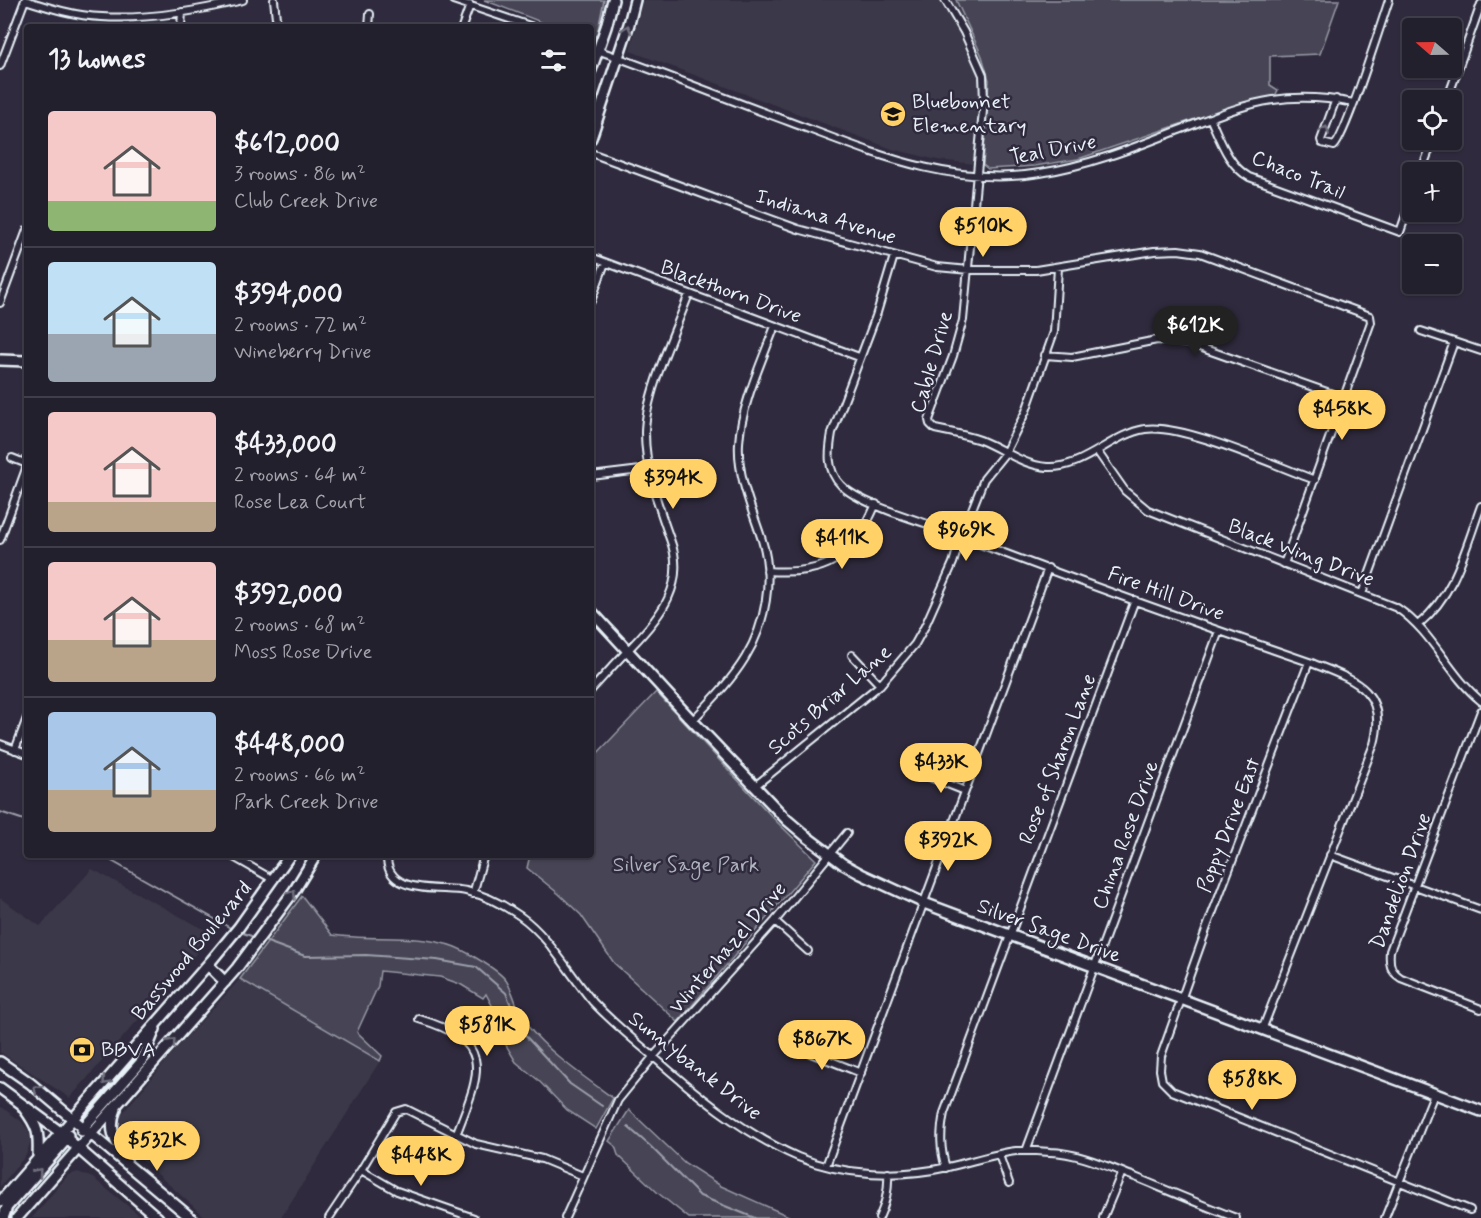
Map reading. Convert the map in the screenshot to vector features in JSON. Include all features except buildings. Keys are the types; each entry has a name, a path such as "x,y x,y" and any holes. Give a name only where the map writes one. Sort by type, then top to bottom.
{"main road":[{"path":"595,49 613,0"},
{"path":"594,129 635,0"},
{"path":"0,360 24,361"},
{"name":"Silver Sage Drive","path":"594,614 787,820 831,855 861,874 924,903 1481,1111"},
{"name":"Basswood Boulevard","path":"0,1202 38,1158 64,1136 73,1118 227,942 288,858"},
{"name":"Basswood Boulevard","path":"17,1218 78,1148 87,1131 122,1099 225,982 266,931 314,858"},
{"path":"208,964 225,982"},
{"path":"87,1131 142,1061 159,1020"},
{"path":"0,1062 73,1118 191,1218"},
{"path":"0,1088 17,1098 64,1136 158,1218"},
{"path":"17,1098 36,1124 39,1141 38,1158"},
{"path":"122,1099 113,1115 112,1132 130,1168"},
{"path":"3,1218 8,1207 64,1136"}],"street":[{"path":"0,66 25,0 52,9 103,17 143,18 243,0"},
{"path":"274,0 277,24"},
{"path":"453,0 525,24"},
{"name":"Cable Drive","path":"945,0 964,32 983,75 984,100 963,320 953,356 929,420 931,427 935,429 957,433 1005,453"},
{"path":"1336,99 1321,140 1322,143 1334,146 1340,140 1354,103 1389,0"},
{"path":"463,24 470,4"},
{"path":"1451,90 1481,4"},
{"path":"181,24 182,12"},
{"path":"369,24 370,14"},
{"path":"102,24 103,17"},
{"name":"Teal Drive","path":"595,49 891,160 945,172 977,176 999,177 1040,173 1069,166 1133,148 1210,118 1270,100 1336,99 1354,103"},
{"name":"Chaco Trail","path":"1210,118 1230,158 1242,173 1400,232 1404,222"},
{"name":"Indiana Avenue","path":"594,154 798,229 938,267 969,270 1036,270 1154,251 1178,250 1200,253 1370,316 1371,322 1344,398"},
{"path":"0,303 24,238"},
{"name":"Fire Hill Drive","path":"894,256 882,298 832,433 829,450 830,464 839,483 876,504 961,537 1309,662 1352,680 1362,686 1377,712 1379,721 1374,744 1263,1030"},
{"name":"Blackthorn Drive","path":"594,258 860,357"},
{"path":"594,293 605,263"},
{"name":"Scots Briar Lane","path":"755,786 880,685 904,658 925,626 954,563 961,537 984,479 1005,453 1026,411 1055,326 1058,267"},
{"path":"594,687 652,626 664,608 673,586 675,558 650,469 646,445 647,415 652,394 689,294"},
{"path":"693,720 725,685 746,657 755,638 765,606 768,589 764,545 741,475 739,442 750,396 775,326"},
{"path":"1421,331 1481,351"},
{"path":"1045,355 1072,357 1157,340 1181,342 1206,348 1344,398 1284,564"},
{"path":"1362,594 1454,342"},
{"path":"1005,453 1023,462 1049,467 1071,464 1129,434 1144,429 1168,430 1197,436 1315,480"},
{"name":"Black Wing Drive","path":"1097,452 1125,491 1148,510 1397,608 1419,624 1467,687 1481,701"},
{"path":"12,458 24,464"},
{"path":"594,476 650,469"},
{"path":"0,540 24,473"},
{"path":"767,571 792,573 831,563 842,555 860,535 876,504"},
{"path":"1419,624 1433,613 1450,589 1481,506"},
{"path":"826,1166 1048,568"},
{"name":"Rose of Sharon Lane","path":"946,1168 941,1151 940,1129 944,1113 1135,600"},
{"name":"China Rose Drive","path":"1026,1151 1219,631"},
{"path":"852,655 880,685"},
{"name":"Poppy Drive East","path":"1309,662 1181,999 1161,1056 1160,1070 1162,1081 1167,1088 1197,1103 1400,1181"},
{"name":"Dandelion Drive","path":"1481,711 1390,951 1391,968 1401,978 1481,1009"},
{"path":"15,750 24,726"},
{"path":"0,744 24,753"},
{"path":"925,775 965,791"},
{"name":"Winterhazel Drive","path":"565,1218 618,1100 653,1057 775,921 847,833"},
{"path":"1330,855 1481,910"},
{"path":"235,858 274,880"},
{"name":"Sunnybank Drive","path":"387,858 388,870 396,878 411,886 466,891 502,906 531,925 606,1015 674,1076 734,1121 795,1155 826,1166 865,1173 946,1168 1026,1151 1071,1155 1122,1172 1236,1218"},
{"path":"473,894 483,858"},
{"path":"775,921 808,951"},
{"path":"420,1019 457,1035 466,1043 477,1062 476,1084 456,1135"},
{"path":"793,1046 861,1073"},
{"path":"1385,1218 1434,1094"},
{"path":"329,1218 399,1110 406,1109 486,1148 542,1159 584,1176"},
{"path":"999,1155 1009,1183"},
{"path":"362,1170 397,1191 474,1218"},
{"path":"1102,1218 1122,1172"},
{"path":"879,1218 889,1188 888,1173"},
{"path":"1400,1181 1470,1210"},
{"path":"1210,1218 1214,1209"}],"shaded area":[{"name":"Bluebonnet Elementary","path":"643,0 956,0 982,56 989,80 983,165 937,160 892,149 630,51"},
{"path":"92,869 213,934 70,1098 0,1052 0,898 40,926"},
{"path":"240,979 380,1061 281,1218 206,1218 123,1143 117,1120 175,1050"},
{"path":"0,1106 21,1121 28,1130 31,1141 26,1155 0,1187"},
{"path":"78,1172 93,1178 143,1218 32,1218 68,1175"}],"green space":[{"path":"484,0 604,0 597,35 594,36 594,24 546,24"},
{"path":"956,0 1339,0 1320,54 1270,56 1270,85 1278,90 1275,96 1242,103 1078,159 1035,166 988,169 983,165 989,80 982,56"},
{"name":"Silver Sage Park","path":"656,692 776,821 816,860 678,1022 614,963 581,915 527,868 529,858 594,858 594,757"},
{"path":"302,896 332,935 426,940 441,943 467,953 498,973 507,982 523,1019 535,1035 567,1064 613,1098 596,1129 567,1110 538,1080 516,1062 500,1035 495,1011 486,994 483,998 460,984 440,977 380,971 378,986 357,1032 382,1056 380,1061 240,979"},
{"path":"629,1110 685,1163 721,1186 793,1218 689,1218 658,1193 618,1155 615,1146 609,1141"}],"waterway":[{"path":"0,812 24,820"},
{"path":"106,858 234,930"},
{"path":"240,932 257,938"},
{"path":"262,940 305,956 366,955 437,960 476,967 506,993 521,1031 570,1084 602,1106"},
{"path":"628,1127 700,1196 755,1218"}],"place":[{"name":"Bluebonnet Elementary","path":"893,114"},
{"name":"BBVA","path":"82,1050"}]}
